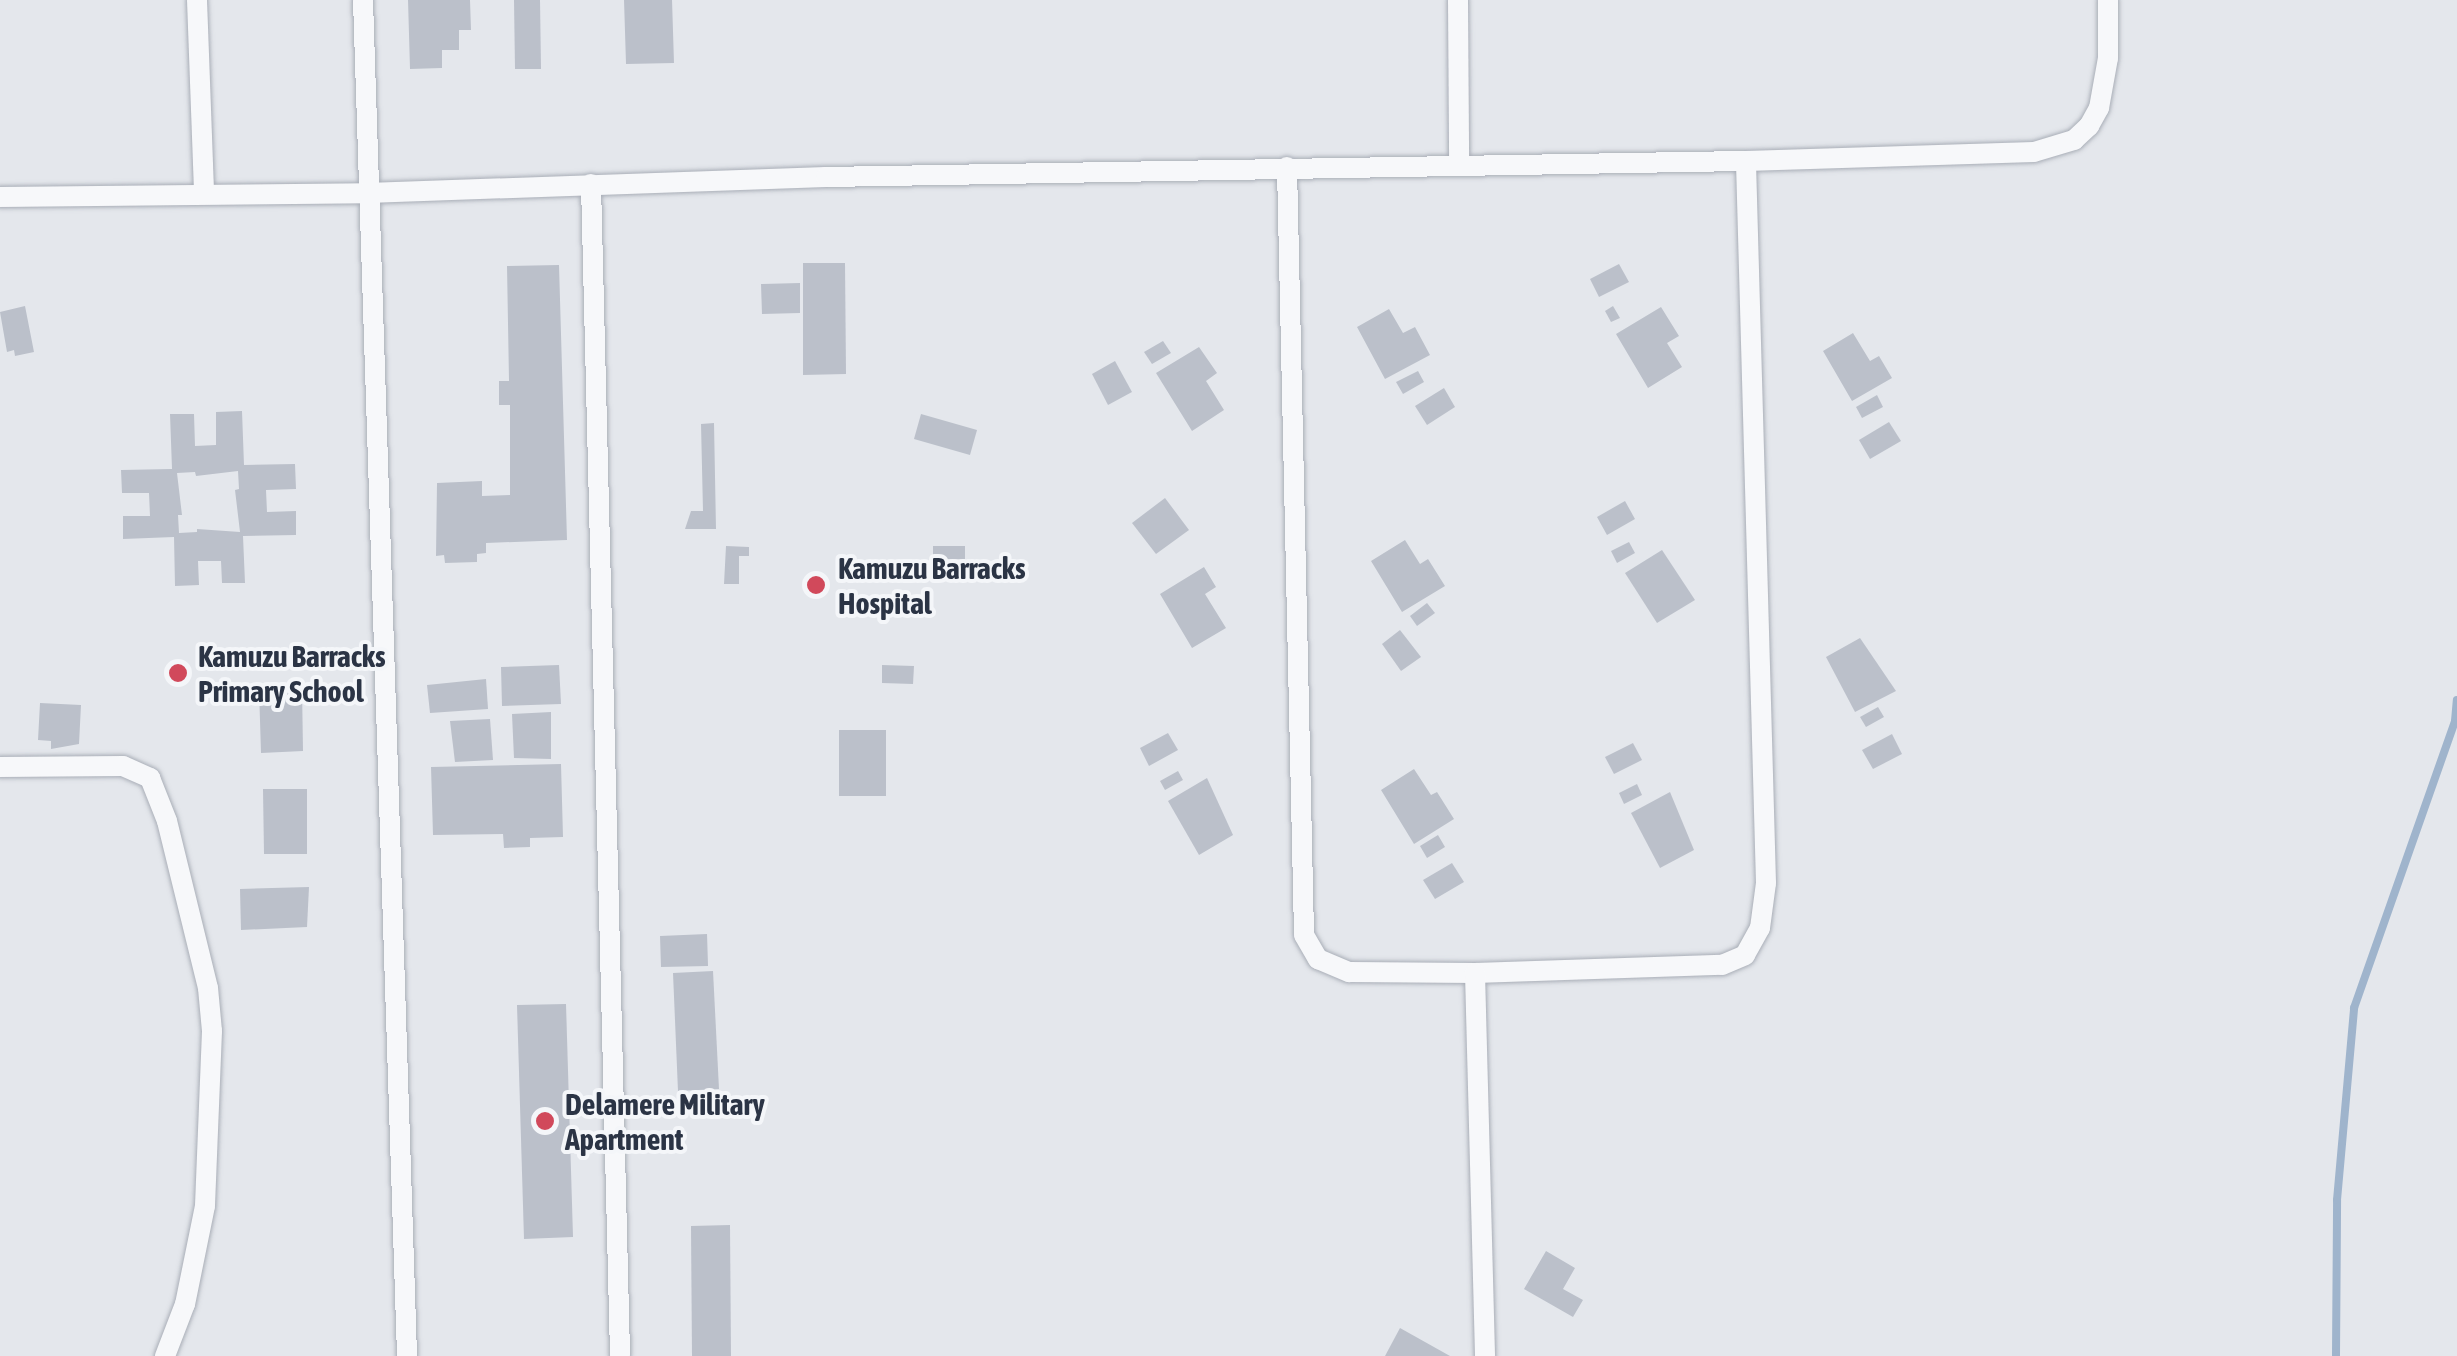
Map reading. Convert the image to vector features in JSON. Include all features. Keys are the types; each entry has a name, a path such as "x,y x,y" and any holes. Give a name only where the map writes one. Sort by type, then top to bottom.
{"street":[{"path":"197,0 204,193"},
{"path":"363,0 408,1356"},
{"path":"1458,0 1459,163"},
{"path":"0,197 367,193 591,184 2034,152 2074,140 2089,126 2099,108 2108,58 2108,0"},
{"path":"1286,167 1304,936 1318,959 1349,972 1475,973 1722,965 1745,955 1760,928 1766,883 1746,161"},
{"path":"591,184 620,1356"},
{"path":"0,767 123,766 150,778 167,821 183,900 208,988 212,1031 205,1206 185,1304 165,1356"},
{"path":"1475,973 1485,1356"}],"building":[{"path":"408,0 470,0 471,30 459,30 459,50 442,50 442,68 410,69"},
{"path":"514,0 540,0 541,69 515,69"},
{"path":"624,0 672,0 674,63 626,64"},
{"path":"803,263 845,263 846,374 803,375"},
{"path":"1619,264 1629,282 1599,297 1590,279"},
{"path":"559,265 567,540 486,543 486,553 477,554 477,562 445,563 444,555 436,556 437,483 482,481 482,496 510,495 510,405 499,405 499,381 509,381 507,266"},
{"path":"800,283 800,313 762,314 761,284"},
{"path":"25,306 34,352 15,356 14,350 7,352 0,312"},
{"path":"1613,306 1620,318 1611,322 1605,311"},
{"path":"1661,307 1679,336 1667,343 1682,367 1648,388 1616,334"},
{"path":"1389,309 1403,333 1415,327 1430,355 1385,379 1357,327"},
{"path":"1853,333 1870,361 1879,356 1892,378 1852,401 1823,351"},
{"path":"1163,341 1171,353 1152,364 1144,352"},
{"path":"1199,347 1217,373 1206,381 1224,410 1192,431 1156,373"},
{"path":"1115,361 1132,392 1108,405 1092,374"},
{"path":"1418,371 1424,382 1403,394 1396,382"},
{"path":"1444,388 1455,407 1427,425 1415,406"},
{"path":"1877,395 1883,407 1862,418 1856,407"},
{"path":"242,411 244,465 295,464 296,489 266,490 267,512 296,511 296,535 243,536 245,583 222,583 221,561 198,561 199,585 175,586 174,537 123,539 123,516 150,516 149,493 122,493 121,470 172,469 170,414 194,414 195,446 216,445 216,412","holes":["238,471 239,489 235,490 240,532 197,529 179,533 178,515 182,515 177,473 195,472 196,476"]},
{"path":"921,414 977,430 970,455 914,439"},
{"path":"1889,422 1901,441 1870,459 1859,440"},
{"path":"714,423 716,529 685,529 691,511 703,511 701,424"},
{"path":"1165,498 1189,530 1156,554 1132,523"},
{"path":"1625,501 1635,519 1607,535 1597,517"},
{"path":"1405,540 1420,564 1428,559 1445,586 1402,612 1371,561"},
{"path":"1629,542 1635,553 1617,563 1611,551"},
{"path":"726,546 749,547 749,556 739,556 739,584 724,584"},
{"path":"933,546 965,546 965,559 933,559"},
{"path":"1662,550 1695,600 1657,623 1625,573"},
{"path":"1204,567 1216,587 1205,594 1226,628 1192,648 1160,594"},
{"path":"1427,603 1435,613 1417,626 1410,616"},
{"path":"1400,630 1421,657 1401,671 1382,644"},
{"path":"1860,638 1896,691 1855,712 1826,657"},
{"path":"559,665 561,704 502,706 501,667"},
{"path":"882,665 914,666 913,684 882,683"},
{"path":"486,679 488,709 430,713 427,685"},
{"path":"302,688 303,751 261,753 259,689"},
{"path":"40,703 81,705 79,744 51,749 51,741 38,740"},
{"path":"1878,707 1884,717 1866,727 1860,717"},
{"path":"551,712 551,759 514,758 512,714"},
{"path":"490,719 493,760 455,762 450,721"},
{"path":"839,730 886,730 886,796 839,796"},
{"path":"1168,733 1178,750 1149,766 1140,748"},
{"path":"1892,734 1902,754 1873,769 1862,750"},
{"path":"1633,743 1642,760 1614,774 1605,757"},
{"path":"561,764 563,837 530,838 530,847 504,848 503,834 433,835 431,767"},
{"path":"1414,769 1431,795 1437,792 1454,819 1414,844 1381,790"},
{"path":"1178,771 1183,780 1165,790 1160,781"},
{"path":"1207,778 1233,835 1199,855 1168,801"},
{"path":"1637,784 1642,795 1624,804 1619,793"},
{"path":"263,789 307,789 307,854 264,854"},
{"path":"1670,792 1694,850 1660,868 1631,813"},
{"path":"1438,835 1445,847 1427,858 1420,846"},
{"path":"1452,863 1464,882 1435,899 1423,880"},
{"path":"309,887 307,927 241,930 240,889"},
{"path":"707,934 708,966 661,967 660,936"},
{"path":"713,971 719,1089 678,1091 673,973"},
{"name":"Delamere Military Apartment","path":"566,1004 573,1237 524,1239 517,1005"},
{"path":"730,1225 731,1356 692,1356 691,1226"},
{"path":"1546,1251 1575,1268 1563,1289 1583,1300 1573,1317 1524,1289"},
{"path":"1400,1328 1450,1356 1385,1356"}],"waterway":[{"path":"2336,1356 2337,1200 2354,1008 2455,721 2457,700"}],"place":[{"name":"Kamuzu Barracks Hospital","path":"816,585"},
{"name":"Kamuzu Barracks Primary School","path":"178,673"},
{"name":"Delamere Military Apartment","path":"545,1121"}]}
